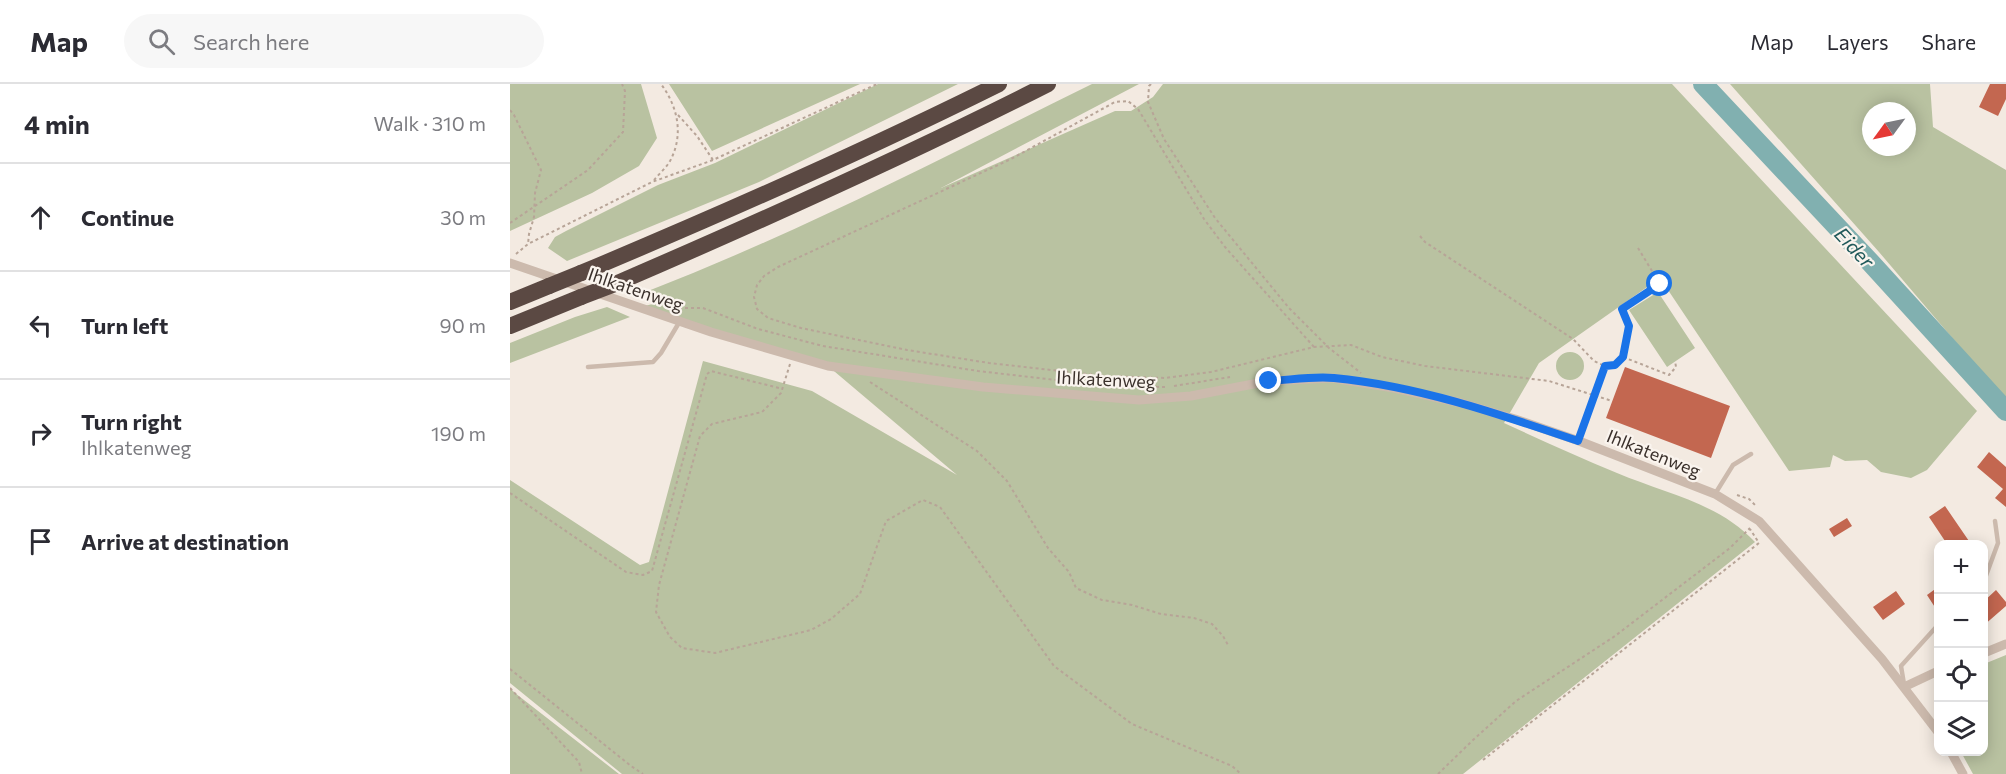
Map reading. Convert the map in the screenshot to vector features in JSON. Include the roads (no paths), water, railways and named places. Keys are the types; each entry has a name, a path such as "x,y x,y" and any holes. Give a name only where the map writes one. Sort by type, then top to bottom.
{"highway":[{"path":"510,302 765,195 921,123 999,84"},
{"path":"510,326 615,284 773,215 936,140 1048,84"}],"street":[{"name":"Ihlkatenweg","path":"511,259 680,321 828,366 983,387 1139,400 1191,396 1269,381 1332,378 1461,403 1578,441 1715,494 1759,521 1834,604 1904,687 1934,727"},
{"path":"1988,651 2006,644"},
{"path":"1904,687 1934,673"},
{"path":"1953,756 1963,774"}],"lane":[{"path":"588,367 652,362 661,354 680,321"},
{"path":"1715,494 1733,465 1751,454"},
{"path":"1988,568 1998,543 1995,521"},
{"path":"1904,687 1901,666 1934,629"}],"waterway":[{"name":"Eider","path":"1703,84 2006,411"}]}
